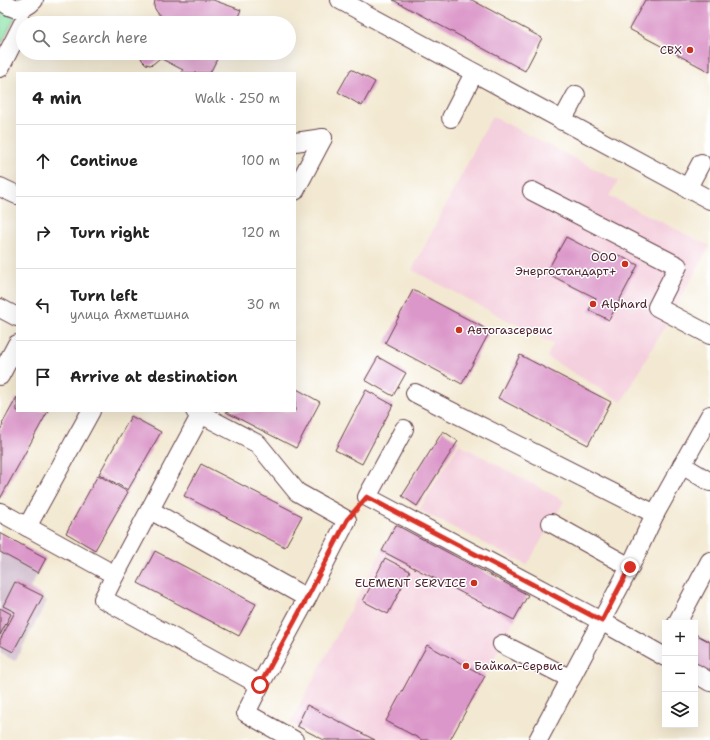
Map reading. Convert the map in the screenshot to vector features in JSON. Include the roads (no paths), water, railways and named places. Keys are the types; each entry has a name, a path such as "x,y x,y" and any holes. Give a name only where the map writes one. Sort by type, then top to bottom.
{"street":[{"path":"2,0 6,5 16,8 27,7 35,0"},
{"path":"27,16 35,0"},
{"path":"340,0 687,189 710,200"},
{"path":"0,68 16,37"},
{"path":"452,118 474,73"},
{"path":"562,121 576,96"},
{"path":"296,142 323,138 296,189"},
{"path":"687,189 701,163"},
{"path":"0,187 16,195"},
{"path":"532,191 678,266 657,307 710,335"},
{"path":"0,308 16,316"},
{"path":"0,376 16,346"},
{"path":"415,393 655,514"},
{"path":"27,527 91,412"},
{"path":"260,685 103,599 150,510 198,413 258,444 297,492 347,520"},
{"path":"538,740 630,567 655,514 710,415"},
{"path":"294,740 246,713 347,520 367,497 404,429"},
{"path":"682,465 710,482"},
{"path":"367,497 662,651"},
{"path":"150,510 307,598"},
{"path":"0,512 115,575"},
{"path":"551,523 630,567"},
{"path":"679,620 710,561"},
{"path":"502,644 571,679"},
{"path":"698,675 710,682"}],"place":[{"name":"СВХ","path":"690,50"},
{"name":"ООО Энергостандарт+","path":"625,264"},
{"name":"Alphard","path":"593,304"},
{"name":"Автогазсервис","path":"459,330"},
{"name":"ELEMENT SERVICE","path":"474,583"},
{"name":"Байкал-Сервис","path":"466,666"}]}
